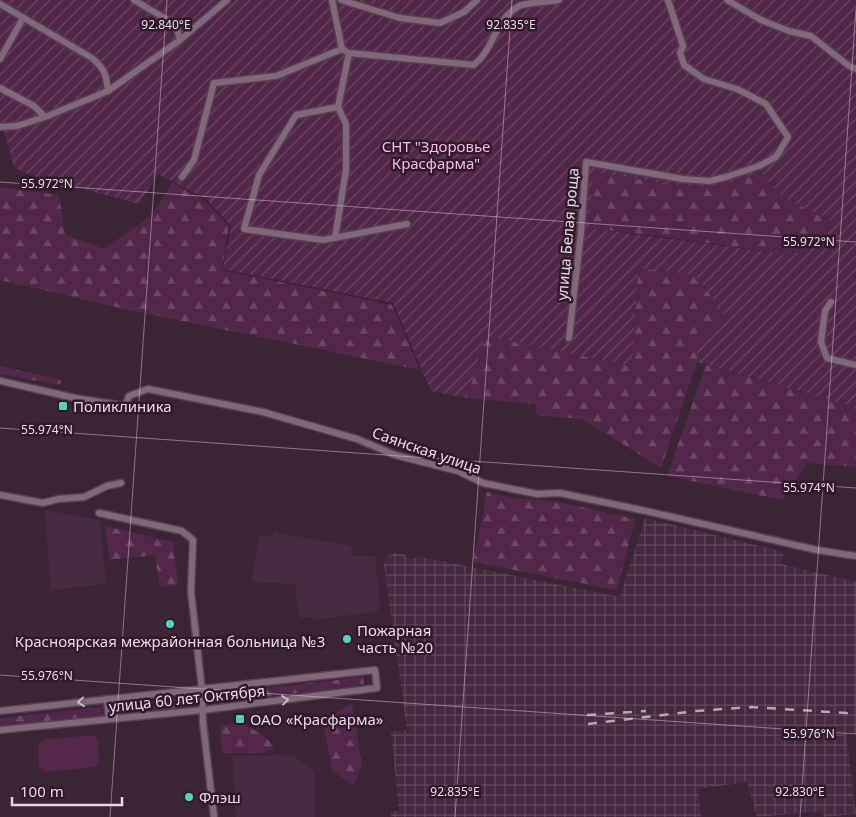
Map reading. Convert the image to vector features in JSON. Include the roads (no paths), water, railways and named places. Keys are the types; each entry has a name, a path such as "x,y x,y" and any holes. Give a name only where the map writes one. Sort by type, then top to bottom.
{"street":[{"path":"134,0 171,22 177,29 180,40"},
{"path":"0,128 17,126 45,117 108,90 180,40 227,0"},
{"path":"332,0 342,49 349,53 474,65 483,58 501,22 520,6 559,0"},
{"path":"341,0 400,18 440,23 464,12 477,0"},
{"name":"улица Белая роща","path":"569,338 581,232 586,162 683,179 709,181 758,166 776,157 788,137 766,104 737,89 704,79 684,65 680,53 683,46 668,0"},
{"path":"726,0 762,20 789,31 811,36 849,66 856,69"},
{"path":"0,4 92,58 102,66 106,74 108,90"},
{"path":"0,59 23,18"},
{"path":"182,177 194,160 214,83 276,76 342,49"},
{"path":"335,238 346,170 346,124 338,107 349,53"},
{"path":"0,88 34,106 45,117"},
{"path":"338,107 296,115 258,175 244,229 323,240 407,224"},
{"path":"831,302 826,311 821,342 827,358 856,365"},
{"name":"Саянская улица","path":"0,381 75,398 125,406 129,396 148,389 263,412 357,439 395,455 458,471 483,483 537,494 560,493 646,510 818,550 856,556"},
{"path":"0,496 43,503 58,499 84,497 106,486 121,483"},
{"path":"99,514 182,530 194,540 191,592 214,817"},
{"name":"улица 60 лет Октября","path":"0,711 375,670 377,688 203,710 0,730"},
{"path":"107,699 109,719"}],"railway":[{"path":"588,724 696,711 751,707 856,715"},
{"path":"587,715 646,711"}],"place":[{"name":"Поликлиника","path":"63,406"},
{"name":"Красноярская межрайонная больница №3","path":"170,624"},
{"name":"Пожарная часть №20","path":"347,639"},
{"name":"ОАО «Красфарма»","path":"240,719"},
{"name":"Флэш","path":"189,797"}],"park label":[{"name":"СНТ \"Здоровье Красфарма\"","path":"436,154"}]}
